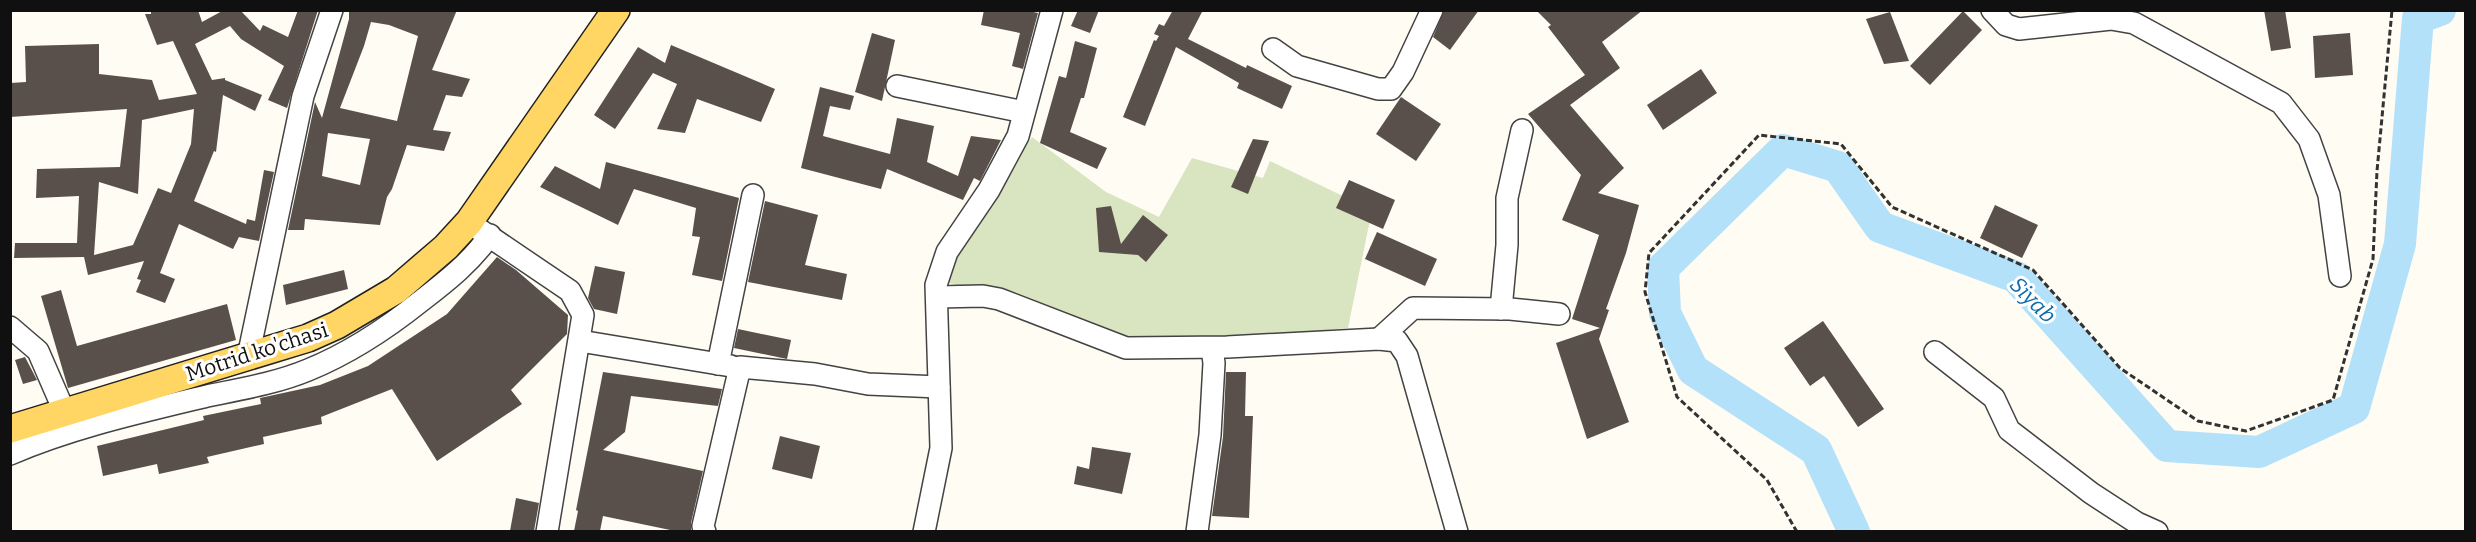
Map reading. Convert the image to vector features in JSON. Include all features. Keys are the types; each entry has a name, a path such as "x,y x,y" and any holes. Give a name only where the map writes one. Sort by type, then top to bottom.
{"main road":[{"name":"Motrid ko'chasi","path":"10,429 308,338 337,325 396,290 479,229 615,10"}],"street":[{"path":"248,357 303,96 332,10"},
{"path":"924,531 941,448 936,285 947,252 989,190 1018,136 1052,10"},
{"path":"1273,49 1297,66 1378,89 1391,89 1403,72 1432,10"},
{"path":"1992,10 2006,25 2019,29 2111,19 2134,23 2281,103 2310,139 2329,195 2340,276"},
{"path":"897,86 1024,112"},
{"path":"1501,309 1507,245 1507,198 1522,130"},
{"path":"718,364 753,195"},
{"path":"10,454 53,436 256,385 306,371 333,359 366,341 446,282 476,255 479,229 570,291 583,315 547,531"},
{"path":"937,297 984,296 999,299 1125,348 1212,348 1380,339 1397,341 1407,356 1456,531"},
{"path":"1380,339 1413,308 1501,309 1559,314"},
{"path":"10,327 38,351 65,413"},
{"path":"580,341 718,364 815,374 868,384 939,387"},
{"path":"1197,531 1210,435 1214,363 1212,348"},
{"path":"1935,352 1994,398 2009,430 2091,493 2128,525 2157,531"},
{"path":"705,531 703,526 740,367"}],"path":[{"path":"1797,531 1767,480 1677,397 1645,292 1649,253 1759,135 1841,144 1892,207 2033,270 2120,368 2198,421 2246,432 2333,400 2373,259 2377,171 2392,10"}],"green space":[{"path":"1032,137 1106,192 1159,217 1192,158 1263,178 1270,161 1372,210 1348,328 1193,343 1120,342 938,279"}],"building":[{"path":"151,10 198,10 202,22 224,10 240,10 260,31 263,25 288,37 298,10 318,10 287,108 268,100 284,66 241,39 230,26 195,44 212,80 225,78 225,80 262,95 255,111 223,95 216,152 214,151 194,201 246,224 247,219 255,221 264,170 274,172 259,241 239,237 233,249 179,224 160,273 175,279 165,303 136,292 141,280 137,279 144,261 88,275 84,257 14,258 15,243 77,243 79,196 36,198 37,169 120,167 127,109 10,117 10,83 26,82 25,46 99,44 99,74 152,80 159,100 197,94 173,41 157,45 145,14 151,14","holes":["194,109 191,144 171,193 158,188 133,245 94,255 99,182 138,194 142,120"]},
{"path":"349,10 457,10 432,70 470,79 462,97 446,95 433,130 451,132 444,151 407,145 387,197 380,225 305,219 304,230 288,230 315,102 322,118 349,19","holes":["371,22 389,25 418,36 397,121 340,108","328,133 370,139 360,185 322,176"]},
{"path":"984,10 1024,10 1038,13 1023,69 1012,66 1020,33 981,25"},
{"path":"1078,10 1099,10 1090,33 1071,26"},
{"path":"1173,10 1203,10 1188,39 1246,68 1247,65 1292,86 1282,109 1237,88 1239,83 1176,47 1145,126 1123,117 1154,40 1156,41 1159,36 1154,34 1159,24 1164,26"},
{"path":"1444,10 1479,10 1450,50 1433,37"},
{"path":"1536,10 1643,10 1602,42 1620,68 1570,105 1624,168 1598,193 1639,205 1626,253 1606,309 1609,310 1599,339 1629,422 1587,439 1556,343 1600,328 1572,319 1599,235 1562,220 1581,175 1528,114 1585,75 1548,27 1551,25"},
{"path":"2264,10 2285,10 2291,48 2271,51"},
{"path":"1963,11 1982,30 1930,85 1910,66"},
{"path":"1890,12 1909,61 1884,64 1866,19"},
{"path":"872,33 895,40 882,101 855,92"},
{"path":"2350,33 2353,75 2315,78 2313,36"},
{"path":"1075,41 1097,48 1084,98 1081,98 1070,132 1107,148 1097,169 1040,143 1059,76 1066,78"},
{"path":"671,45 775,89 761,122 697,99 685,133 657,129 677,84 653,73 615,129 594,115 638,47 665,63"},
{"path":"1701,69 1717,93 1663,130 1647,105"},
{"path":"820,87 854,96 850,110 830,106 823,136 890,154 897,118 934,126 927,162 958,176 971,136 1001,140 980,181 974,178 963,200 887,169 881,189 801,168"},
{"path":"1401,97 1441,124 1416,161 1376,134"},
{"path":"1253,139 1269,141 1248,194 1231,187"},
{"path":"606,162 739,198 722,281 692,275 700,237 692,236 696,208 634,189 618,225 540,187 555,166 600,189"},
{"path":"1349,180 1395,200 1383,229 1336,208"},
{"path":"765,201 818,215 805,265 847,274 842,300 748,282"},
{"path":"1995,205 2038,225 2022,258 1980,238"},
{"path":"1111,206 1121,244 1143,215 1168,235 1146,262 1138,255 1099,252 1096,208"},
{"path":"1377,232 1437,259 1425,286 1365,259"},
{"path":"497,257 516,270 568,315 567,334 511,390 522,404 437,461 392,389 321,417 322,424 263,437 264,444 207,457 209,463 159,474 157,464 103,476 97,446 204,420 203,416 261,404 260,398 320,385 368,366 447,314"},
{"path":"595,266 625,272 617,314 594,309 588,298"},
{"path":"344,270 348,289 286,305 283,285"},
{"path":"61,290 77,346 227,304 236,340 68,388 41,296"},
{"path":"1823,321 1884,409 1858,427 1824,376 1810,386 1784,348"},
{"path":"738,329 791,340 787,359 734,348"},
{"path":"25,357 37,380 23,384 15,360"},
{"path":"603,372 722,389 718,406 631,396 625,432 603,450 703,471 691,531 675,531 603,516 600,531 574,531 578,511 576,510"},
{"path":"1226,372 1246,372 1245,416 1253,416 1249,518 1212,516 1223,437"},
{"path":"780,436 820,446 812,479 772,469"},
{"path":"1092,447 1131,453 1122,494 1074,484 1077,466 1089,469"},
{"path":"516,498 539,503 534,531 510,531"}],"waterway":[{"name":"Siyab","path":"1854,532 1816,450 1693,370 1665,313 1663,268 1783,150 1838,167 1880,227 2016,277 2167,446 2259,452 2354,408 2400,244 2418,18 2440,10"}]}
